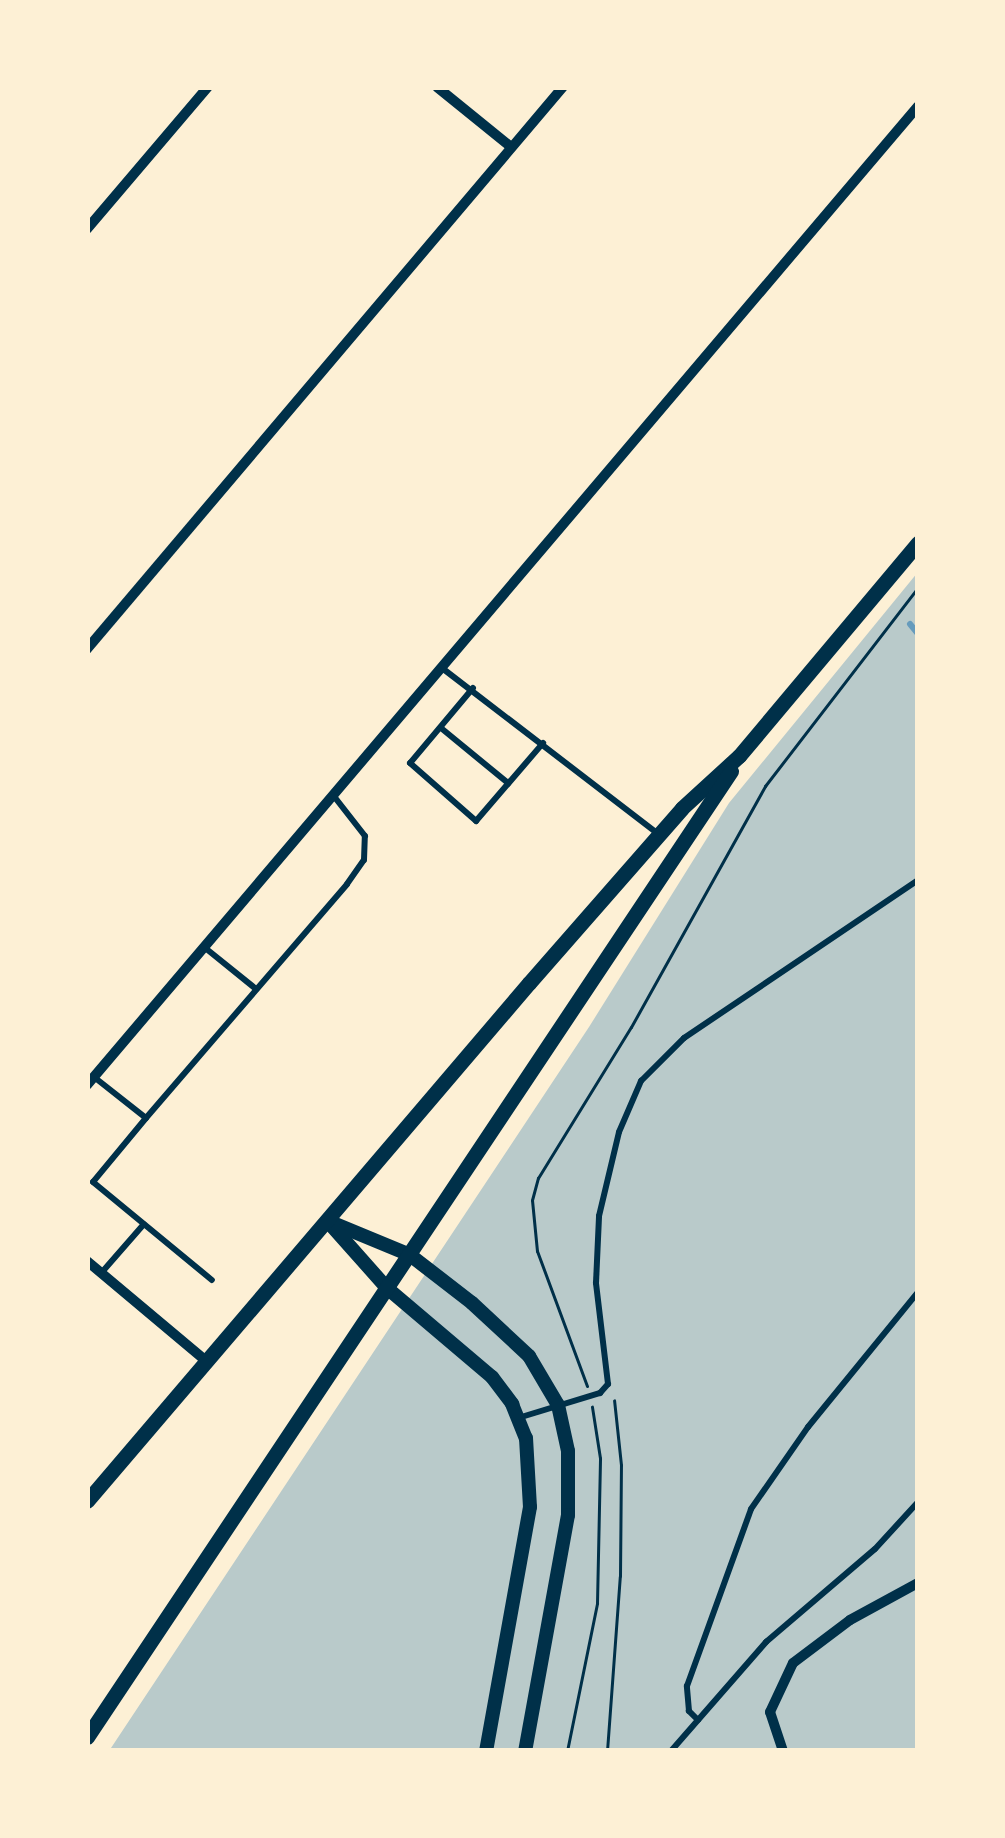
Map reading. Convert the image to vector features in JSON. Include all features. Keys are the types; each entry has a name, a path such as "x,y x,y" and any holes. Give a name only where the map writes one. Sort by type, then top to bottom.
{"main road":[{"path":"87,1501 658,835 739,756 918,543"},
{"path":"87,1737 702,821 739,756"}],"street":[{"path":"87,229 208,87"},
{"path":"437,87 511,147"},
{"path":"87,650 563,87"},
{"path":"90,1081 918,106"},
{"path":"328,1221 410,1255 529,1356 558,1405 569,1465 568,1515 525,1751"},
{"path":"328,1221 387,1288 479,1364 518,1418 531,1473 530,1507 486,1751"},
{"path":"87,1261 206,1361"},
{"path":"783,1751 770,1712 793,1663 850,1620 918,1582"}],"lane":[{"path":"442,668 658,835"},
{"path":"473,688 410,764 476,821 543,743"},
{"path":"442,728 508,784"},
{"path":"212,1280 92,1182 364,860 363,830 333,794"},
{"path":"518,1418 605,1389 609,1378 596,1282 599,1216 619,1132 641,1081 684,1039 918,880"},
{"path":"204,947 256,989"},
{"path":"90,1081 146,1118"},
{"path":"101,1273 144,1224"},
{"path":"698,1720 689,1711 687,1686 751,1509 808,1427 918,1292"},
{"path":"671,1751 783,1624 875,1550 918,1502"}],"path":[{"path":"585,1373 537,1251 532,1200 538,1178 631,1027 765,786 918,587"},
{"path":"605,1389 614,1401 621,1466 617,1664 607,1751"},
{"path":"567,1751 597,1603 597,1424"}],"shaded area":[{"path":"918,572 918,1751 109,1751 589,1027 729,803"}],"waterway":[{"path":"910,624 918,634"}]}
